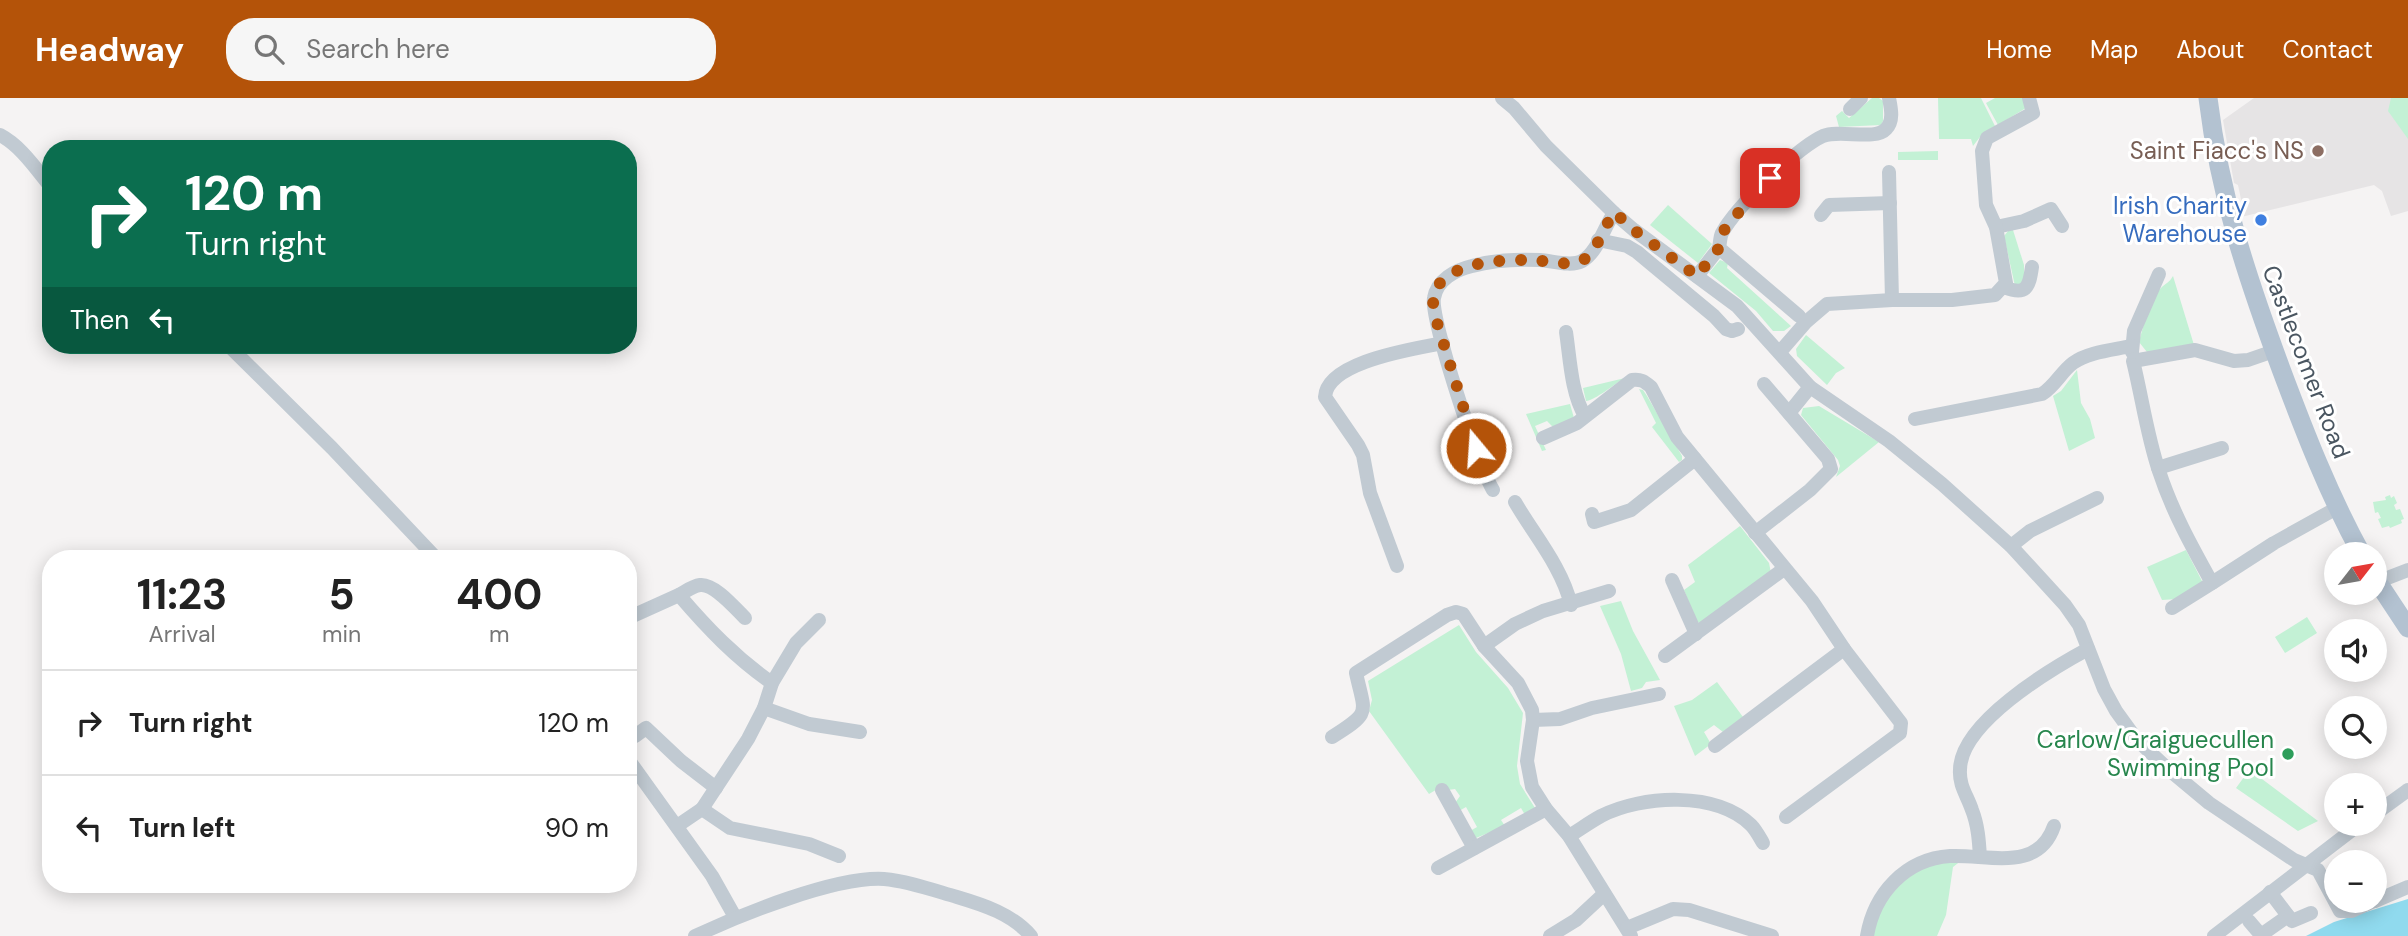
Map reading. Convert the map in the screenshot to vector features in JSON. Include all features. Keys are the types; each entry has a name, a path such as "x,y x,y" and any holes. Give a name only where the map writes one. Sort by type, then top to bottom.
{"main road":[{"name":"Castlecomer Road","path":"2208,98 2225,200 2238,248 2311,448 2355,542"},
{"path":"2387,596 2408,628"}],"street":[{"path":"1502,98 1546,146 1634,230 1737,306 1810,387 1883,436 2011,546 2080,625 2104,689 2137,740 2193,789 2294,860 2318,870 2324,880"},
{"path":"1850,109 1861,98"},
{"path":"1697,276 1719,248 1721,234 1752,196 1789,159 1825,135 1874,135 1885,131 1891,122 1889,98"},
{"path":"1780,352 1806,322 1827,304 1952,300 1995,295 2004,287 2006,283 1996,227 1986,205 1982,151 1987,138 2033,113 2029,98"},
{"path":"0,135 9,139 42,176"},
{"path":"1889,172 1892,300"},
{"path":"1821,215 1829,205 1890,203"},
{"path":"1996,227 2024,221 2051,209 2062,226"},
{"path":"1493,490 1482,466 1443,343 1433,300 1441,281 1451,274 1490,262 1516,260 1578,263 1590,255 1614,212"},
{"path":"1598,240 1627,246 1637,252 1726,329 1738,329"},
{"path":"1719,248 1799,316"},
{"path":"2004,287 2016,292 2022,291 2030,282 2032,267"},
{"path":"2159,274 2143,308 2132,353 2158,468 2180,526 2212,583"},
{"path":"1566,332 1581,409 1586,416"},
{"path":"1397,566 1370,493 1363,455 1325,397 1326,392 1342,373 1359,364 1443,343"},
{"path":"1915,419 2042,394 2051,389 2071,364 2082,358 2195,350 2234,360 2248,360 2274,351"},
{"path":"237,354 332,448 428,550"},
{"path":"1543,438 1577,423 1632,380 1640,380 1651,387 1677,437 1812,601 1844,649 1901,723 1900,733 1786,817"},
{"path":"1755,533 1810,490 1831,469 1828,459 1764,384"},
{"path":"1789,413 1810,387"},
{"path":"2158,468 2222,448"},
{"path":"1592,514 1594,522 1631,510 1695,459"},
{"path":"2011,546 2030,531 2097,498"},
{"path":"1516,502 1552,560 1567,591 1570,605"},
{"path":"2172,608 2274,543 2337,508"},
{"path":"1665,656 1784,569"},
{"path":"2387,577 2408,570"},
{"path":"1672,580 1696,634"},
{"path":"637,614 700,585 707,585 720,593 745,618"},
{"path":"1485,646 1515,624 1543,611 1609,591"},
{"path":"679,595 718,640 743,663 772,683"},
{"path":"1332,737 1354,724 1364,709 1356,673 1447,615 1456,612 1463,614 1485,646 1518,683 1532,710 1527,761 1532,787 1569,836 1629,932 1673,909 1689,910 1772,936"},
{"path":"677,826 702,809 748,739 764,708 772,683 796,643 819,620"},
{"path":"1715,746 1844,649"},
{"path":"1980,857 1974,816 1961,786 1959,768 1962,753 1970,740 2006,704 2059,665 2088,649"},
{"path":"1533,720 1560,719 1592,708 1658,694"},
{"path":"764,708 809,724 860,732"},
{"path":"637,735 646,728 681,761 716,788"},
{"path":"637,771 712,876 735,917"},
{"path":"1442,790 1474,848"},
{"path":"2387,805 2408,790"},
{"path":"1569,836 1602,816 1630,804 1668,799 1692,800 1730,812 1751,825 1763,843"},
{"path":"702,809 730,828 809,844 839,856"},
{"path":"1438,868 1546,809"},
{"path":"1867,936 1869,920 1883,892 1901,875 1923,862 1936,858 2022,857 2047,843 2054,826"},
{"path":"2214,936 2344,836"},
{"path":"695,936 735,917 835,885 883,879 926,888 1000,912 1017,922 1031,936"},
{"path":"2387,896 2408,887"},
{"path":"2270,892 2292,921 2311,913"},
{"path":"1550,936 1576,920 1605,894"},
{"path":"2249,921 2261,935 2288,916"}],"shaded area":[{"name":"Saint Fiacc's NS","path":"2254,98 2408,98 2408,211 2391,216 2382,191 2374,185 2241,217 2242,204 2238,185 2234,183 2223,120"}],"green space":[{"path":"1872,98 1883,101 1881,125 1839,127 1836,116 1842,111 1849,118"},
{"path":"1938,98 1981,98 1995,126 1983,133 1973,146 1971,139 1939,139"},
{"path":"1995,98 2022,98 2026,108 1998,125 1986,103"},
{"path":"2391,98 2408,98 2408,139 2388,111"},
{"path":"1938,151 1938,160 1898,160 1898,152"},
{"path":"1668,205 1712,244 1698,263 1650,225"},
{"path":"2009,230 2013,230 2024,265 2024,283 2015,286 2004,236"},
{"path":"1720,260 1728,263 1727,268 1791,326 1784,331 1773,331 1756,311 1709,273"},
{"path":"2173,276 2194,345 2147,352 2139,342 2148,313 2158,292"},
{"path":"1806,335 1845,368 1836,373 1827,385 1797,356 1796,349"},
{"path":"2077,370 2081,403 2090,419 2095,438 2069,451 2053,396 2061,391"},
{"path":"1625,378 1600,395 1586,401 1583,388"},
{"path":"1639,389 1647,396 1682,456 1679,462 1652,427 1656,423"},
{"path":"1570,404 1574,418 1557,428 1547,421 1535,426 1546,450 1542,451 1526,414"},
{"path":"1819,406 1879,442 1836,477 1840,466 1838,460 1801,415 1803,408"},
{"path":"2390,495 2391,498 2394,496 2396,510 2400,509 2404,519 2401,520 2402,523 2390,528 2382,528 2378,519 2381,518 2378,512 2375,513 2373,502 2386,500 2385,497"},
{"path":"1740,526 1769,563 1771,573 1706,621 1697,623 1684,590 1695,582 1688,565"},
{"path":"2186,550 2203,583 2177,599 2162,600 2147,567"},
{"path":"1621,601 1633,631 1660,680 1646,682 1642,688 1631,691 1621,654 1600,606"},
{"path":"2307,617 2317,633 2285,653 2275,637"},
{"path":"1459,625 1476,652 1508,688 1523,713 1517,766 1520,784 1535,808 1525,815 1521,808 1501,820 1505,826 1476,838 1470,831 1477,827 1466,807 1459,811 1455,803 1460,796 1455,789 1448,790 1444,785 1429,794 1369,711 1372,700 1368,681"},
{"path":"1717,682 1743,717 1723,732 1714,725 1704,732 1711,744 1695,756 1674,706 1692,700"},
{"path":"2247,773 2252,776 2254,773 2318,821 2298,831 2236,788"},
{"path":"1962,860 1953,867 1946,915 1937,936 1873,936 1883,904 1903,878 1923,867"}],"water":[{"path":"2408,899 2408,936 2306,936 2334,922 2363,913 2387,913 2387,906"}],"place":[{"name":"Saint Fiacc's NS","path":"2318,151"},
{"name":"Irish Charity Warehouse","path":"2261,220"},
{"name":"Carlow/Graiguecullen Swimming Pool","path":"2288,754"}],"route":[{"path":"1476,448 1435,316 1433,300 1441,281 1461,270 1490,262 1541,260 1578,263 1590,255 1614,212 1697,276 1719,248 1721,234 1770,178"}]}
